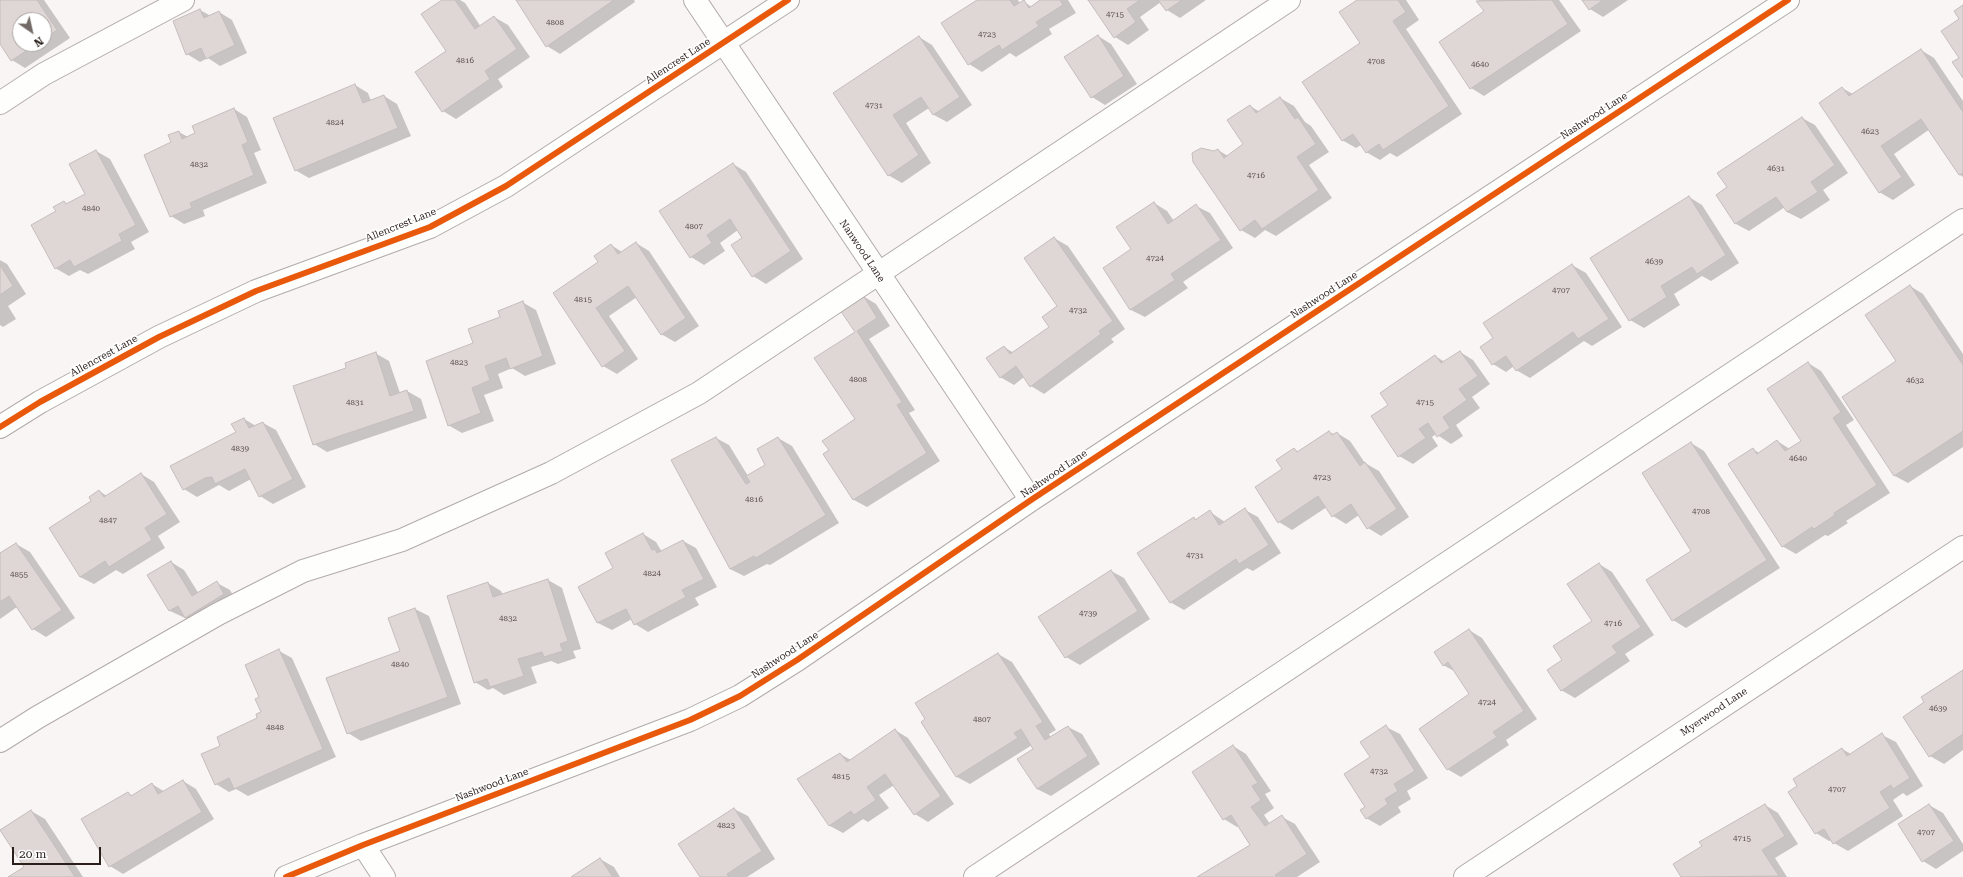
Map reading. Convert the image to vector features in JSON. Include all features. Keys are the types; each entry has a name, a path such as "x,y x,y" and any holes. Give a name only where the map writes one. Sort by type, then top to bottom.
{"street":[{"path":"0,103 44,74 183,0"},
{"name":"Nanwood Lane","path":"695,0 722,44 1031,500"},
{"name":"Allencrest Lane","path":"0,427 40,402 159,337 256,291 430,226 506,186 788,0"},
{"path":"0,741 38,717 211,618 303,571 402,540 551,473 699,393 1289,0"},
{"name":"Nashwood Lane","path":"286,877 363,845 690,720 740,696 797,660 1031,500 1788,0"},
{"path":"975,877 1963,220"},
{"name":"Myerwood Lane","path":"1465,877 1963,547"},
{"path":"363,845 384,877"}],"building":[{"path":"0,0 37,0 45,12 12,12 12,52 24,52 11,61 0,44"},
{"path":"442,0 455,0 475,29 494,16 517,49 485,71 490,79 442,112 415,72 446,51 421,14"},
{"path":"516,0 614,0 546,47"},
{"path":"977,0 1010,0 1014,6 1024,0 1029,8 1040,0 1060,0 1063,5 1036,22 1039,26 1002,50 999,45 968,65 941,23"},
{"path":"1088,0 1140,0 1127,9 1136,22 1114,38"},
{"path":"1158,0 1182,0 1166,11"},
{"path":"1357,0 1398,0 1406,12 1393,21 1449,106 1383,150 1379,144 1366,153 1353,134 1342,141 1302,82 1360,43 1339,12"},
{"path":"1552,0 1568,24 1470,89 1439,42 1484,11 1476,1"},
{"path":"1582,0 1603,0 1589,10"},
{"path":"1963,5 1963,78 1952,62 1959,58 1941,31 1959,19 1954,11"},
{"path":"200,9 204,18 219,11 235,45 206,59 201,48 186,55 173,21"},
{"path":"52,22 57,30 52,33"},
{"path":"1098,35 1124,76 1091,98 1064,57"},
{"path":"919,36 960,97 933,115 921,97 893,115 919,155 888,176 833,93"},
{"path":"1921,49 1963,112 1963,173 1959,175 1921,119 1881,146 1902,177 1879,193 1819,103 1842,87 1849,96"},
{"path":"355,84 363,103 384,95 398,128 295,171 273,118"},
{"path":"1280,97 1295,119 1298,117 1316,144 1297,157 1319,190 1262,229 1255,220 1240,231 1193,162 1192,153 1201,148 1214,151 1218,149 1224,158 1243,144 1227,120 1250,105 1256,113"},
{"path":"234,108 248,142 242,145 254,175 190,203 192,208 170,217 144,155 171,142 168,135 179,131 182,139 195,133 192,126"},
{"path":"1802,117 1835,165 1811,182 1818,192 1787,212 1776,197 1735,224 1716,195 1727,187 1717,173"},
{"path":"96,150 136,225 119,234 122,241 74,267 70,260 55,269 31,225 56,211 53,207 64,201 66,204 85,194 69,164"},
{"path":"733,163 791,251 752,277 731,245 742,238 730,219 707,235 712,243 690,258 659,211"},
{"path":"1689,196 1726,255 1697,274 1692,267 1661,286 1667,297 1629,321 1590,258"},
{"path":"1154,202 1168,224 1196,204 1221,240 1171,274 1175,280 1130,310 1103,268 1131,249 1116,227"},
{"path":"1054,237 1113,321 1099,331 1101,334 1030,387 1016,366 1000,378 986,358 1004,346 1010,354 1049,327 1042,317 1057,306 1024,258"},
{"path":"636,242 686,318 661,335 628,286 596,308 625,351 602,367 553,293 598,262 594,256 611,244 618,254"},
{"path":"1572,264 1609,319 1578,339 1573,332 1516,371 1506,356 1492,365 1480,347 1493,338 1483,323"},
{"path":"0,265 13,286 0,295"},
{"path":"1910,285 1963,365 1963,431 1894,476 1842,397 1896,361 1865,315"},
{"path":"863,295 877,318 857,331 902,402 897,405 927,453 853,500 823,454 829,450 822,441 855,419 814,358 855,332 840,310"},
{"path":"523,301 543,356 510,369 506,358 485,366 490,380 472,388 481,413 448,426 426,361 473,343 468,329 500,317 498,311"},
{"path":"1460,351 1478,376 1459,389 1467,400 1443,417 1450,428 1437,437 1428,423 1419,429 1426,438 1398,457 1371,416 1388,405 1380,393 1435,355 1441,363"},
{"path":"376,352 390,396 407,390 414,411 313,445 293,386 346,368 345,363"},
{"path":"1808,362 1841,412 1833,418 1877,485 1834,513 1835,515 1814,529 1812,527 1782,547 1728,464 1753,448 1757,454 1777,440 1785,451 1801,441 1767,389"},
{"path":"244,418 249,428 263,422 293,479 259,497 245,469 215,484 212,477 205,478 183,490 170,466 236,432 231,424"},
{"path":"1329,431 1332,435 1337,432 1360,466 1365,462 1397,509 1367,529 1351,504 1332,517 1318,496 1278,523 1255,487 1282,469 1276,460 1294,448 1297,452"},
{"path":"716,437 746,484 750,482 746,476 765,465 757,449 778,437 826,515 756,558 754,556 730,569 671,460"},
{"path":"1691,442 1767,560 1672,621 1646,580 1691,551 1642,473"},
{"path":"141,473 167,514 145,528 152,540 109,567 105,561 80,577 49,528 91,501 89,497 99,490 104,497"},
{"path":"1245,508 1269,545 1239,564 1236,559 1170,603 1137,553 1194,517 1195,520 1210,510 1219,525"},
{"path":"643,533 652,550 655,549 657,553 683,540 704,579 682,590 686,597 634,625 626,609 597,623 578,587 613,568 605,553"},
{"path":"16,543 62,610 32,630 9,596 0,602 0,553"},
{"path":"171,561 192,596 217,581 224,594 185,618 178,606 169,611 147,575"},
{"path":"1599,563 1641,627 1612,646 1617,653 1561,691 1547,670 1562,660 1553,646 1592,621 1567,584"},
{"path":"1111,570 1138,611 1065,658 1038,617"},
{"path":"548,579 568,641 560,644 563,651 544,657 542,652 518,659 524,676 490,687 487,679 474,683 447,596 488,582 493,597"},
{"path":"415,608 448,697 347,734 326,678 400,651 388,618"},
{"path":"1469,629 1524,711 1493,732 1497,737 1447,770 1419,729 1469,694 1448,662 1443,666 1434,652"},
{"path":"279,649 323,749 234,789 229,778 215,785 201,754 220,746 217,737 257,718 256,714 261,712 255,699 259,697 245,665"},
{"path":"998,653 1043,722 1036,726 1045,740 1068,726 1088,756 1037,789 1017,759 1033,749 1021,729 1014,733 1018,738 956,777 921,722 925,719 915,703"},
{"path":"1963,670 1963,734 1929,757 1903,717 1924,702 1921,697"},
{"path":"1386,725 1415,771 1394,784 1398,791 1385,799 1388,804 1366,819 1360,810 1365,807 1344,774 1370,757 1360,742"},
{"path":"895,729 941,796 914,815 885,774 867,787 876,800 854,815 851,811 829,826 797,779 840,753 847,762"},
{"path":"1882,733 1910,778 1893,789 1891,785 1880,792 1890,808 1833,844 1824,829 1815,834 1788,792 1797,786 1793,779 1842,748 1847,756"},
{"path":"1233,745 1258,783 1252,786 1261,800 1251,807 1265,826 1282,815 1307,854 1275,875 1277,877 1197,877 1250,845 1231,815 1223,820 1192,772"},
{"path":"183,780 202,812 109,867 81,819 128,792 131,796 152,783 158,794"},
{"path":"1765,804 1785,836 1762,850 1779,876 1681,877 1673,864 1702,846 1699,842"},
{"path":"1929,804 1954,841 1922,862 1898,824"},
{"path":"734,808 762,851 727,874 729,877 700,877 678,844"},
{"path":"31,810 75,877 8,877 24,867 0,830"},
{"path":"600,858 613,877 571,877"}],"cycle path":[{"path":"0,427 40,402 159,337 256,291 430,227 506,186 788,0"},
{"path":"286,877 363,845 690,720 740,696 797,660 1031,500 1788,0"}]}
